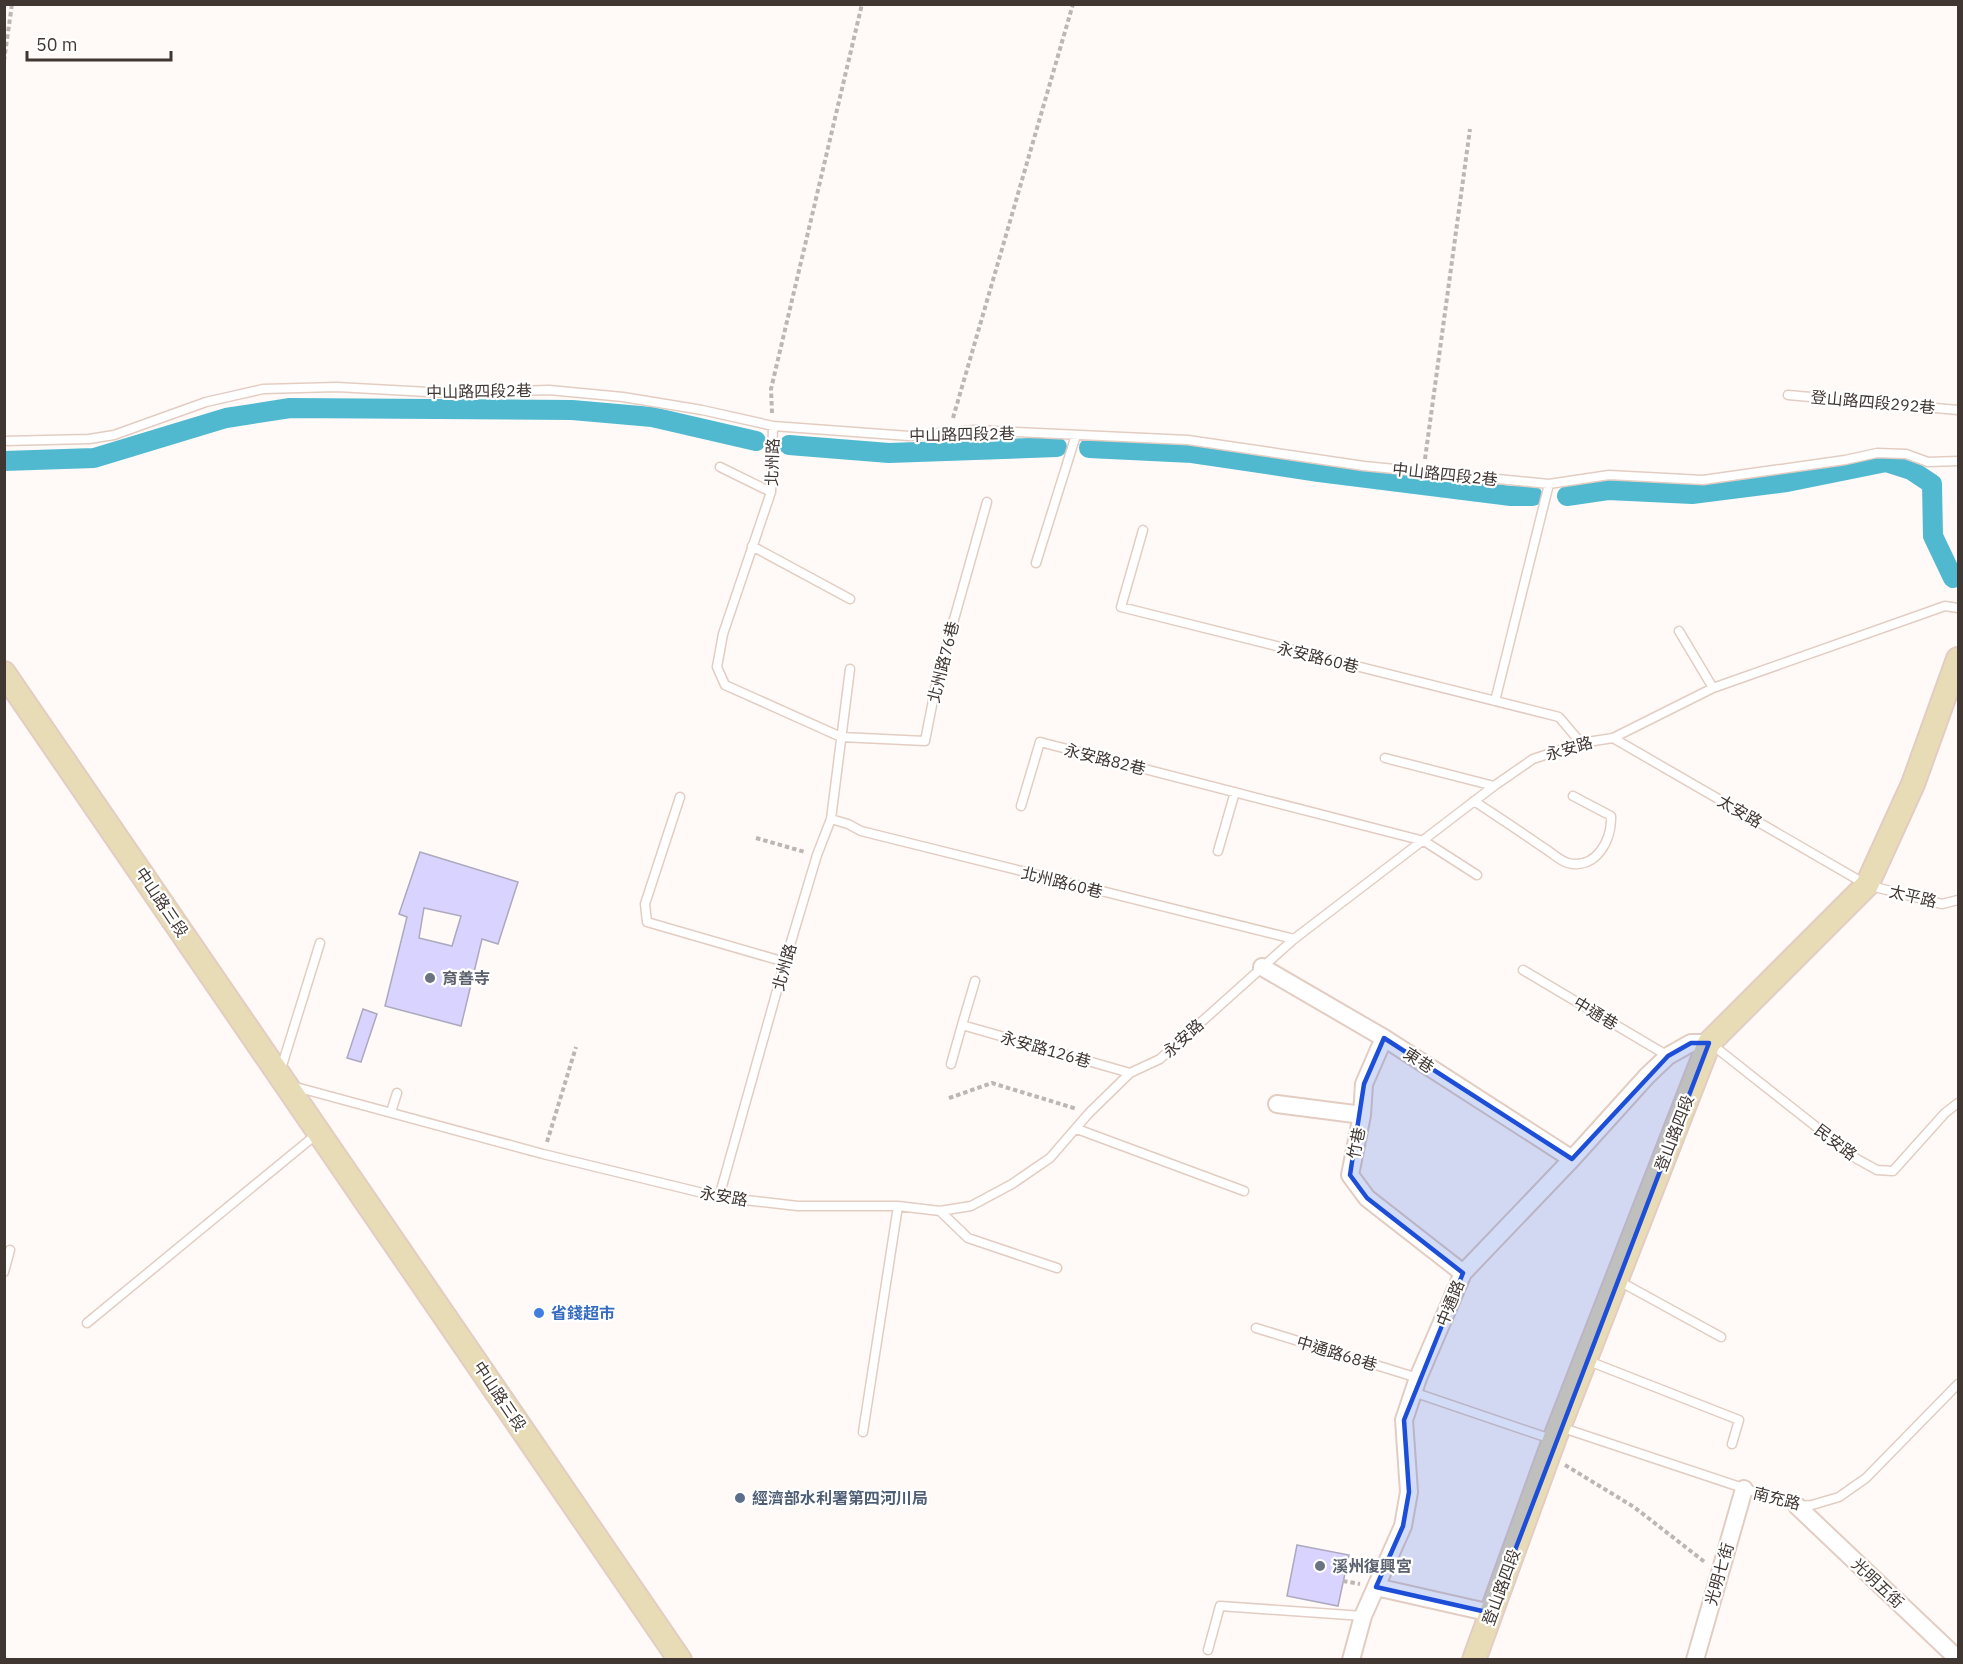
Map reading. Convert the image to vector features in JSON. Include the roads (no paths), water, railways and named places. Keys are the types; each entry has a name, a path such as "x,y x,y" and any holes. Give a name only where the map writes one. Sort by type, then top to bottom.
{"street":[{"name":"登山路四段","path":"1474,1659 1554,1441 1709,1043 1867,885 1913,784 1959,659"},
{"name":"中山路三段","path":"4,673 680,1659"},
{"name":"東巷","path":"1262,967 1384,1038 1572,1159"},
{"name":"竹巷","path":"1384,1038 1364,1084 1362,1115 1350,1175 1367,1198 1463,1273"},
{"name":"中通路","path":"1351,1659 1363,1616 1402,1526 1409,1492 1404,1420 1416,1385 1463,1273 1668,1056 1691,1043 1709,1043"},
{"path":"1277,1104 1362,1115"},
{"name":"光明七街","path":"1695,1659 1744,1489"},
{"name":"光明五街","path":"1797,1506 1959,1659"},
{"path":"1376,1587 1491,1613"}],"lane":[{"name":"中山路四段2巷","path":"4,441 98,438 114,435 206,402 263,389 337,387 446,393 549,390 623,397 702,410 773,426 909,436 974,430 1188,440 1364,466 1549,484 1609,475 1703,480 1845,460 1877,453 1906,454 1928,462 1959,462"},
{"name":"登山路四段292巷","path":"1788,395 1959,410"},
{"name":"北州路","path":"773,426 771,492 723,634 717,667 725,685 841,736"},
{"path":"1036,563 1076,435"},
{"path":"720,467 771,492"},
{"path":"1495,701 1549,484"},
{"name":"北州路76巷","path":"841,736 925,741 937,680 987,502"},
{"name":"永安路60巷","path":"1143,530 1121,607 1559,717 1581,743"},
{"path":"752,546 850,599"},
{"name":"永安路","path":"283,1079 543,1154 719,1197 798,1206 898,1206 940,1211 971,1206 1012,1184 1050,1158 1089,1113 1130,1073 1160,1059 1294,939 1474,801 1533,759 1581,743 1613,738 1713,688 1945,606 1959,608"},
{"path":"1680,630 1713,688"},
{"name":"北州路","path":"719,1197 785,962 817,855 831,819 850,669"},
{"name":"太安路","path":"1613,738 1867,885"},
{"name":"永安路82巷","path":"1021,806 1040,742 1424,841 1476,875"},
{"path":"1385,758 1494,786"},
{"path":"1218,851 1234,792"},
{"path":"1474,801 1567,863 1586,862 1597,856 1607,840 1611,816 1573,796"},
{"path":"680,797 645,904 647,922 785,962"},
{"name":"北州路60巷","path":"831,819 861,831 1294,939"},
{"name":"太平路","path":"1867,885 1942,904 1959,900"},
{"path":"283,1079 320,943"},
{"name":"中通巷","path":"1523,970 1668,1056"},
{"path":"951,1064 975,981"},
{"name":"永安路126巷","path":"962,1025 1130,1073"},
{"name":"民安路","path":"1709,1043 1782,1098 1824,1135 1857,1159 1877,1170 1893,1171 1945,1113 1959,1103"},
{"path":"391,1112 397,1093"},
{"path":"1077,1129 1244,1191"},
{"path":"87,1323 319,1132"},
{"path":"863,1432 898,1206"},
{"path":"940,1211 968,1238 1057,1268"},
{"path":"4,1272 10,1250"},
{"path":"1617,1280 1721,1337"},
{"name":"中通路68巷","path":"1256,1328 1416,1385 1554,1441"},
{"path":"1586,1360 1738,1420 1732,1444"},
{"name":"南充路","path":"1554,1441 1744,1489 1797,1506 1812,1505 1839,1497 1866,1478 1959,1384"},
{"path":"1208,1650 1220,1606 1363,1616"}],"waterway":[{"path":"4,461 94,458 226,418 290,408 572,410 652,417 756,441"},
{"path":"789,445 889,453 1057,447"},
{"path":"1089,448 1192,453 1319,472 1511,496 1533,496"},
{"path":"1567,496 1608,490 1692,494 1787,482 1886,462 1911,470 1932,484 1933,536 1953,578"}],"place":[{"name":"育善寺","path":"430,978"},
{"name":"省錢超市","path":"539,1313"},
{"name":"經濟部水利署第四河川局","path":"740,1498"},
{"name":"溪州復興宮","path":"1320,1566"}]}
